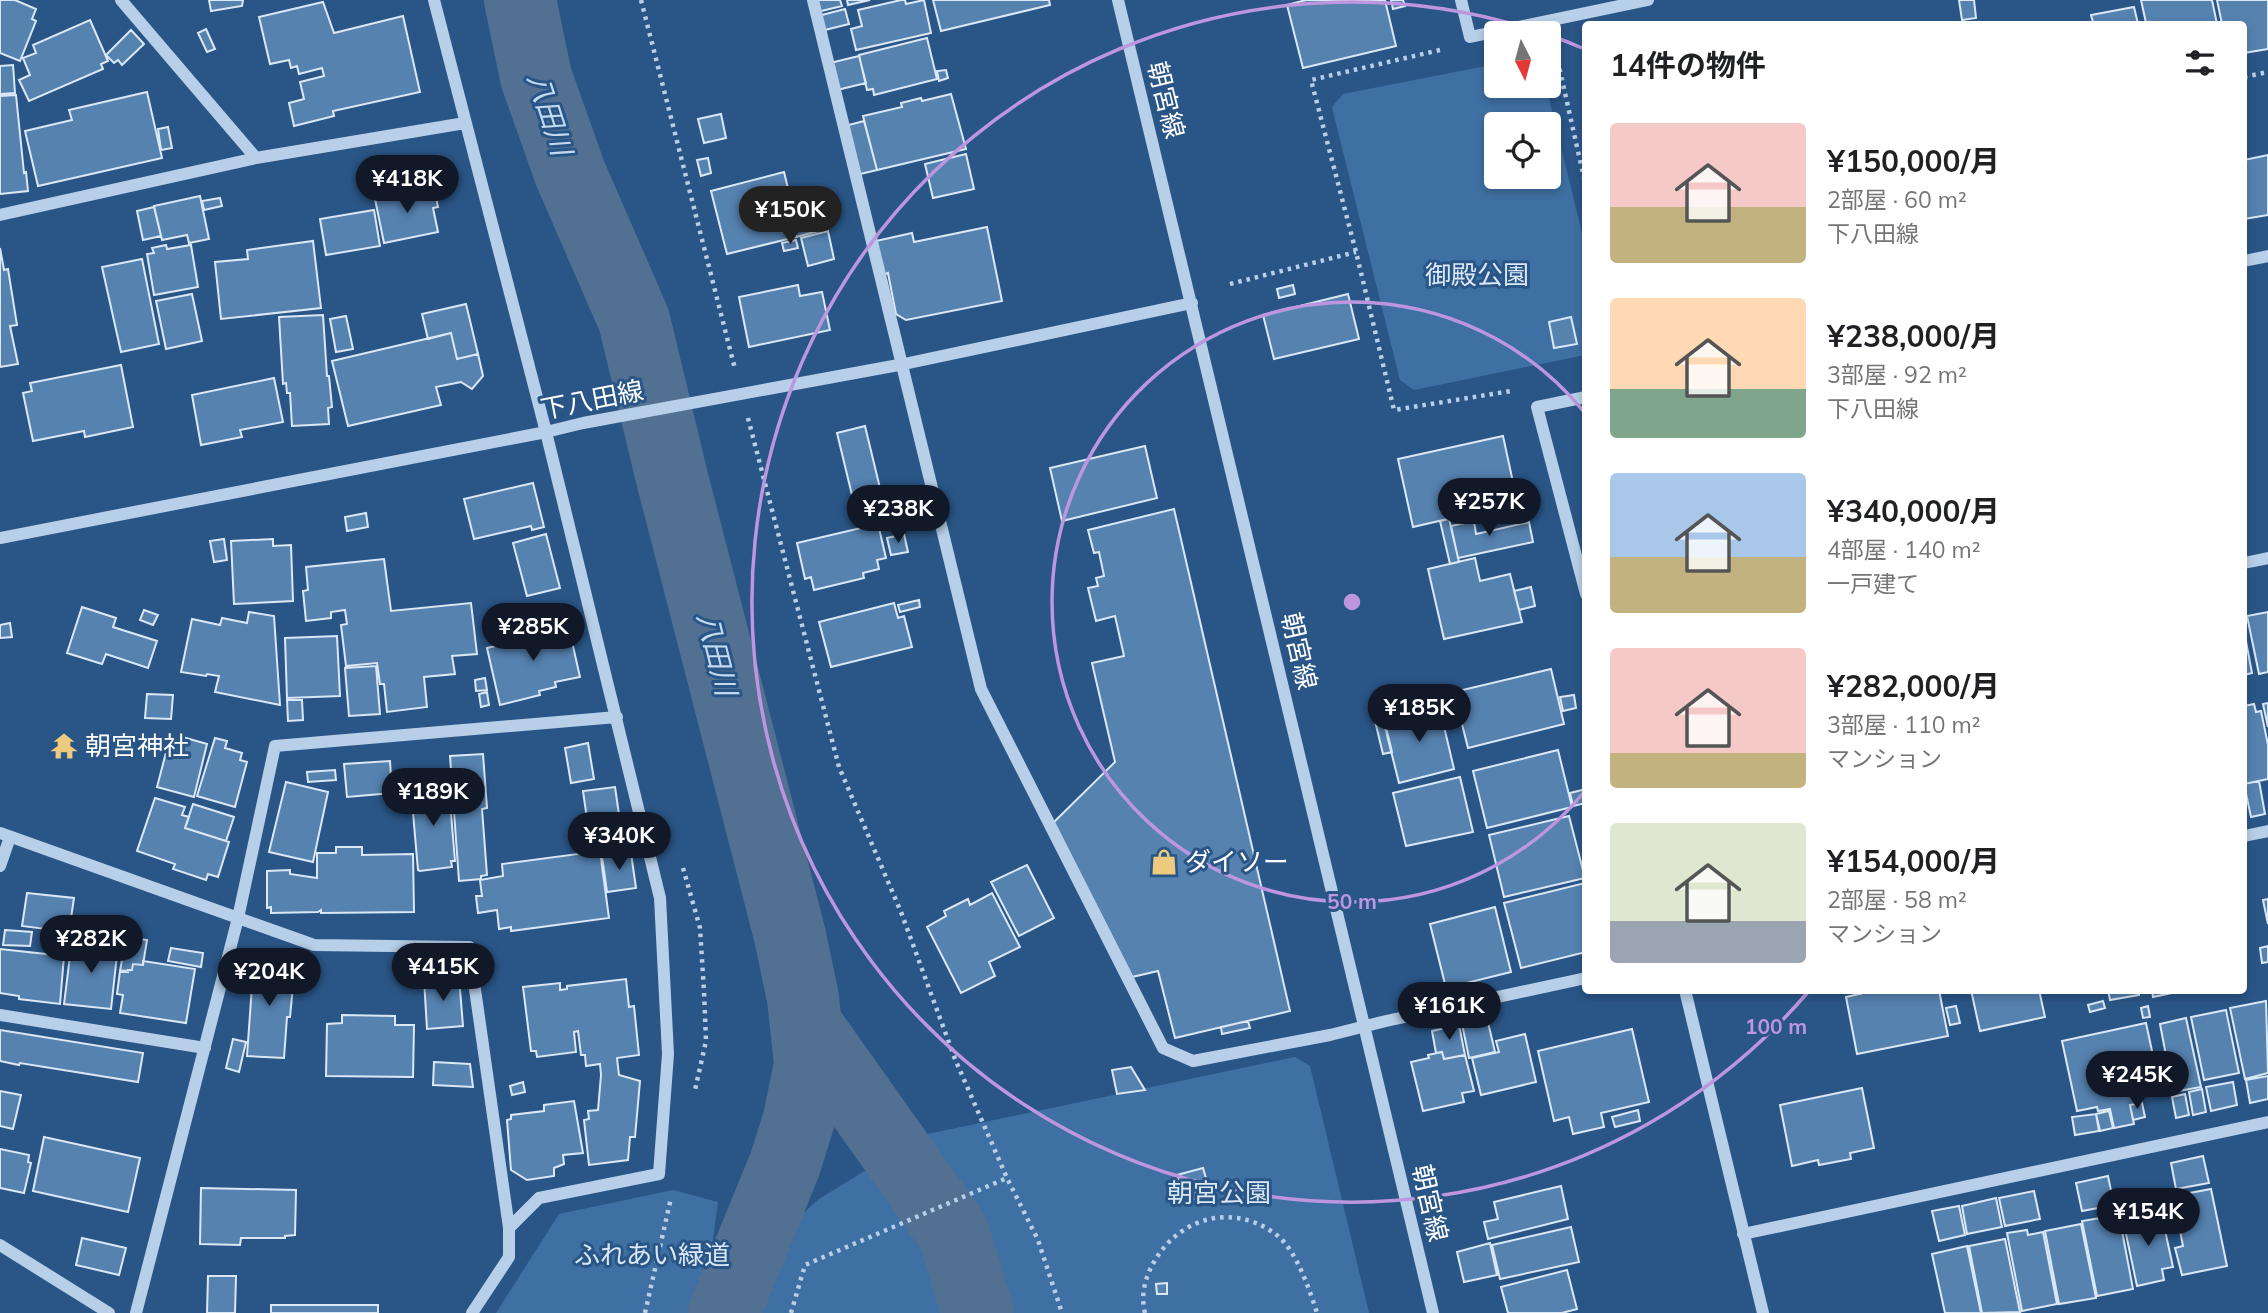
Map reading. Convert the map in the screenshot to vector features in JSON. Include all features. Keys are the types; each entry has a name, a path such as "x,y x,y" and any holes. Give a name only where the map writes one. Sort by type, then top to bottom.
{"street":[{"path":"121,0 256,158"},
{"path":"434,0 546,432 660,898 668,1054 659,1174 539,1198 509,1228"},
{"path":"813,0 904,364 981,689 1163,1048 1193,1061 1365,1027 1582,979"},
{"name":"朝宮線","path":"1118,0 1433,1313"},
{"path":"1461,0 1470,37 1648,0"},
{"path":"0,215 256,158 466,123"},
{"path":"2247,260 2268,256"},
{"name":"下八田線","path":"0,538 583,423 904,364 1192,303"},
{"path":"1582,398 1537,407 1582,579"},
{"path":"2247,562 2268,558"},
{"path":"136,1313 238,918 275,746 617,718"},
{"path":"2247,835 2268,831"},
{"path":"0,866 5,835 314,945 469,947 509,1228 509,1257 472,1313"},
{"path":"1686,994 1763,1313"},
{"path":"0,1015 205,1048"},
{"path":"1743,1234 2268,1122"},
{"path":"0,1245 109,1313"}],"path":[{"path":"641,0 839,767 901,912 955,1059 1007,1178 1038,1240 1062,1313"},
{"path":"1440,50 1311,80 1394,410 1511,391"},
{"path":"2247,76 2268,72"},
{"path":"1561,78 1582,170"},
{"path":"1230,284 1356,252"},
{"path":"791,1313 805,1265 1007,1178"},
{"path":"1145,1313 1146,1274 1166,1244 1188,1226 1211,1218 1248,1218 1280,1237 1306,1278 1317,1313"}],"green space":[{"name":"御殿公園","path":"1484,66 1484,98 1549,98 1552,112 1484,112 1484,189 1561,189 1561,147 1582,233 1582,356 1414,390 1400,380 1332,107 1343,94"},
{"name":"朝宮公園","path":"1295,1057 1310,1066 1369,1313 755,1313 779,1235 819,1199 923,1135"},
{"name":"ふれあい緑道","path":"673,1190 718,1202 709,1269 693,1313 496,1313 559,1214"}],"building":[{"path":"0,0 15,0 36,9 32,19 36,21 20,61 0,53"},
{"path":"209,0 243,0 242,6 211,11"},
{"path":"814,0 840,0 842,6 817,12"},
{"path":"847,0 870,0 848,5"},
{"path":"905,0 906,4 924,0 931,33 856,50 851,29 862,26 858,10"},
{"path":"933,0 1049,0 1050,5 941,31"},
{"path":"1306,0 1385,0 1396,46 1303,68 1287,5"},
{"path":"1391,0 1403,0 1405,6 1393,9"},
{"path":"1959,0 1974,0 1976,18 1962,20"},
{"path":"2141,0 2212,0 2216,21 2146,21"},
{"path":"2217,0 2268,0 2268,49 2247,52 2247,21 2221,21"},
{"path":"323,2 334,33 403,16 420,92 333,111 334,116 294,126 289,103 304,99 300,82 324,76 322,68 299,74 297,66 291,68 289,60 270,64 259,17"},
{"path":"2134,7 2137,21 2093,21 2091,15"},
{"path":"845,9 849,24 821,31 818,16"},
{"path":"90,20 108,61 101,64 103,69 29,101 19,80 30,75 23,58 36,53 33,45"},
{"path":"206,29 215,49 207,52 198,33"},
{"path":"131,30 144,44 122,65 118,60 114,63 106,55"},
{"path":"927,38 937,79 874,95 873,89 867,90 859,55"},
{"path":"859,56 866,83 837,90 830,63"},
{"path":"13,65 15,93 0,94 0,66"},
{"path":"946,70 948,78 939,81 937,71"},
{"path":"147,92 162,158 38,186 25,131 72,120 69,110"},
{"path":"951,94 966,149 877,170 863,116 902,107 901,103 921,98 922,101"},
{"path":"16,95 28,191 0,194 0,96"},
{"path":"721,114 726,138 704,143 698,119"},
{"path":"864,121 877,170 856,175 845,126"},
{"path":"168,127 172,148 161,150 158,129"},
{"path":"966,154 974,189 933,198 925,164"},
{"path":"2268,155 2268,215 2247,218 2247,159"},
{"path":"708,158 711,173 701,176 697,160"},
{"path":"784,172 797,225 793,226 796,237 727,254 711,191"},
{"path":"429,188 429,193 435,192 438,207 433,208 438,232 384,243 375,199"},
{"path":"820,194 829,228 796,237 793,226 797,225 792,201"},
{"path":"200,196 209,239 189,243 187,235 162,240 154,206"},
{"path":"220,198 222,206 204,210 202,201"},
{"path":"154,207 161,236 143,240 137,211"},
{"path":"374,210 380,246 326,255 320,219"},
{"path":"987,227 1002,301 906,320 896,314 888,273 883,275 876,241 912,233 914,242"},
{"path":"828,231 834,259 808,266 801,238"},
{"path":"796,240 798,248 784,251 782,243"},
{"path":"313,241 321,308 221,319 215,262 248,259 247,250"},
{"path":"166,245 167,249 191,245 198,287 154,295 147,254 154,253 152,248"},
{"path":"0,248 4,270 8,269 17,325 10,326 18,364 0,367"},
{"path":"142,259 159,344 121,352 102,267"},
{"path":"798,285 800,296 822,292 830,330 749,347 739,297"},
{"path":"1293,285 1295,294 1279,298 1277,289"},
{"path":"192,294 202,341 166,349 156,301"},
{"path":"1348,294 1359,339 1274,359 1263,315"},
{"path":"466,304 478,354 457,359 451,333 428,339 422,314"},
{"path":"323,315 332,407 328,408 329,424 292,426 290,393 287,393 286,383 283,384 279,317"},
{"path":"346,316 353,349 336,352 330,319"},
{"path":"1571,317 1577,344 1554,348 1549,322"},
{"path":"451,333 457,359 478,354 483,376 472,389 461,382 436,387 441,405 348,426 332,361"},
{"path":"121,365 133,427 85,437 84,431 33,441 23,393 32,391 30,383"},
{"path":"274,378 283,422 240,430 242,437 201,445 192,395"},
{"path":"865,426 886,513 858,520 837,433"},
{"path":"1503,436 1516,496 1493,501 1495,508 1413,527 1398,459"},
{"path":"1145,446 1157,498 1062,521 1050,468"},
{"path":"533,483 544,527 532,530 531,526 474,539 464,499"},
{"path":"1174,509 1290,1011 1175,1038 1158,971 1132,977 1053,823 1115,762 1092,663 1124,656 1115,616 1096,621 1088,588 1098,586 1096,578 1104,576 1099,552 1094,553 1088,530"},
{"path":"366,513 368,527 347,531 345,517"},
{"path":"1449,519 1459,562 1450,564 1440,521"},
{"path":"1474,521 1476,534 1529,522 1533,542 1458,558 1451,526"},
{"path":"878,524 886,558 877,560 879,569 863,573 864,578 814,590 811,577 805,579 797,543"},
{"path":"546,534 560,588 527,596 513,543"},
{"path":"904,534 908,552 891,555 887,538"},
{"path":"224,539 227,560 214,562 210,541"},
{"path":"273,539 273,546 291,545 293,601 234,604 231,541"},
{"path":"1475,558 1480,581 1510,574 1522,622 1444,639 1428,569"},
{"path":"384,559 391,611 471,603 477,654 452,656 455,674 424,677 427,707 387,712 384,684 380,684 377,663 346,666 341,625 347,624 345,610 331,612 331,618 306,621 303,591 308,590 306,567"},
{"path":"1531,587 1535,606 1519,610 1514,591"},
{"path":"919,600 920,607 900,612 898,605"},
{"path":"894,603 898,618 904,616 912,647 831,667 819,622"},
{"path":"82,607 116,618 113,627 157,641 148,668 106,654 102,664 67,653"},
{"path":"144,610 158,615 153,625 140,620"},
{"path":"249,612 274,616 280,705 215,692 219,676 181,672 192,619 220,625 222,618 247,623"},
{"path":"2268,612 2268,672 2259,674 2247,616"},
{"path":"10,623 12,637 0,638 0,625"},
{"path":"568,624 580,677 555,682 556,687 539,691 540,695 500,705 487,648 508,643 507,638"},
{"path":"337,636 340,696 287,698 285,638"},
{"path":"2247,647 2252,673 2247,674"},
{"path":"376,666 380,714 349,716 345,668"},
{"path":"1551,669 1564,724 1468,748 1454,692"},
{"path":"485,678 487,690 476,691 475,680"},
{"path":"487,692 489,705 481,707 479,694"},
{"path":"147,694 173,695 171,719 145,718"},
{"path":"1574,695 1576,708 1563,711 1560,697"},
{"path":"287,700 302,700 303,720 288,721"},
{"path":"2268,703 2268,727 2263,704"},
{"path":"2254,704 2256,712 2261,711 2268,745 2268,779 2247,783 2247,705"},
{"path":"1439,705 1454,769 1399,783 1383,719"},
{"path":"1384,719 1392,752 1383,754 1375,721"},
{"path":"179,736 207,744 194,797 157,787 169,741 177,744"},
{"path":"215,738 227,741 225,748 242,753 240,760 247,762 235,807 197,796"},
{"path":"588,743 594,779 571,783 565,748"},
{"path":"1558,750 1572,807 1487,828 1473,771"},
{"path":"483,754 487,808 482,809 487,875 481,876 481,879 459,881 450,756"},
{"path":"390,761 392,793 347,797 344,764"},
{"path":"335,770 336,780 308,782 307,772"},
{"path":"1460,777 1473,832 1406,846 1393,793"},
{"path":"2259,781 2265,814 2251,817 2247,783"},
{"path":"286,782 328,792 313,862 269,852"},
{"path":"446,787 449,790 455,861 451,861 452,867 420,871 411,790"},
{"path":"615,787 622,835 590,840 583,791"},
{"path":"1582,790 1582,804 1573,806 1570,793"},
{"path":"155,798 185,807 182,815 189,817 185,828 229,842 218,877 208,874 206,880 173,869 175,864 137,851"},
{"path":"193,804 234,817 226,841 185,828"},
{"path":"1569,816 1582,866 1582,879 1504,897 1489,835"},
{"path":"336,847 362,847 362,855 413,854 414,912 321,913 321,910 271,913 271,907 267,908 267,871 290,870 290,874 317,878 317,853 336,853"},
{"path":"600,851 609,918 511,931 511,927 499,929 497,910 478,913 476,896 482,896 480,880 503,876 502,864"},
{"path":"631,853 636,888 607,892 602,857"},
{"path":"1027,865 1054,918 1019,936 991,882"},
{"path":"1582,884 1582,953 1521,968 1504,903"},
{"path":"27,893 74,898 69,932 22,926"},
{"path":"992,893 1020,947 989,962 995,976 961,993 927,927 946,916 944,911 968,899 970,905"},
{"path":"2268,899 2268,924 2263,900"},
{"path":"1495,907 1511,972 1446,988 1430,924"},
{"path":"5,930 32,932 30,946 3,945"},
{"path":"126,937 147,940 143,965 133,964 132,970 128,972 120,971"},
{"path":"72,940 118,946 111,1009 64,1004"},
{"path":"2268,946 2268,962 2262,963 2260,948"},
{"path":"171,948 203,953 201,967 168,961"},
{"path":"0,949 64,956 60,1004 19,999 19,996 0,993"},
{"path":"254,958 290,961 288,986 293,986 290,1017 287,1017 284,1058 247,1056"},
{"path":"143,961 195,969 186,1023 120,1013 123,995 117,994 120,971 132,970 133,964 143,965"},
{"path":"459,977 463,1026 427,1029 424,979"},
{"path":"626,979 629,1007 634,1006 639,1055 617,1058 619,1075 640,1081 635,1137 630,1137 628,1160 589,1165 584,1120 589,1119 588,1111 598,1110 600,1064 586,1066 585,1055 581,1055 578,1031 574,1032 576,1052 537,1057 536,1051 531,1051 523,987 560,983 560,990 567,989 567,986"},
{"path":"1859,994 1940,994 1948,1036 1857,1054 1846,997"},
{"path":"1972,994 2040,994 2045,1017 1980,1031"},
{"path":"2109,994 2139,995 2110,1000"},
{"path":"2103,1001 2105,1008 2090,1012 2088,1005"},
{"path":"2266,1001 2268,1073 2245,1079 2230,1008"},
{"path":"1956,1006 1960,1023 1950,1025 1946,1008"},
{"path":"2148,1006 2150,1017 2143,1018 2141,1008"},
{"path":"2226,1010 2239,1073 2204,1080 2191,1017"},
{"path":"342,1015 395,1016 395,1025 414,1025 413,1077 326,1076 327,1024 342,1023"},
{"path":"1487,1018 1495,1052 1469,1058 1462,1024"},
{"path":"2186,1018 2201,1087 2173,1092 2160,1024"},
{"path":"1248,1021 1250,1028 1222,1034 1221,1027"},
{"path":"2146,1023 2161,1093 2141,1097 2142,1103 2130,1105 2134,1124 2114,1128 2110,1109 2098,1111 2097,1107 2077,1111 2062,1041"},
{"path":"1459,1025 1465,1055 1444,1059 1442,1052 1436,1053 1432,1031"},
{"path":"1632,1029 1649,1102 1601,1113 1604,1127 1573,1134 1569,1117 1554,1121 1538,1051"},
{"path":"0,1030 143,1053 138,1082 0,1061"},
{"path":"1525,1034 1536,1082 1481,1095 1472,1058 1499,1052 1496,1041"},
{"path":"233,1039 246,1042 239,1072 226,1068"},
{"path":"1442,1052 1444,1059 1465,1055 1474,1091 1462,1093 1464,1102 1423,1111 1411,1062"},
{"path":"434,1062 470,1064 473,1087 433,1085"},
{"path":"1131,1067 1145,1090 1117,1094 1112,1070"},
{"path":"2268,1076 2268,1099 2250,1103 2246,1080"},
{"path":"523,1082 525,1092 512,1095 510,1086"},
{"path":"2233,1082 2237,1105 2211,1111 2206,1087"},
{"path":"1862,1088 1874,1148 1850,1153 1851,1159 1819,1165 1818,1160 1792,1166 1780,1105"},
{"path":"2202,1089 2206,1112 2193,1115 2189,1092"},
{"path":"0,1091 21,1095 13,1129 0,1126"},
{"path":"2185,1094 2189,1115 2176,1118 2172,1097"},
{"path":"574,1101 583,1153 563,1155 564,1164 554,1168 554,1176 527,1180 511,1170 507,1120 511,1119 511,1115 544,1111 544,1105"},
{"path":"2142,1103 2145,1117 2133,1120 2130,1105"},
{"path":"1638,1110 1640,1121 1615,1127 1612,1117"},
{"path":"2109,1111 2113,1128 2100,1131 2096,1114"},
{"path":"2096,1114 2099,1131 2075,1135 2072,1117"},
{"path":"44,1137 140,1158 128,1212 33,1191"},
{"path":"0,1149 29,1155 28,1162 31,1163 24,1193 0,1188"},
{"path":"2203,1156 2209,1183 2176,1189 2171,1163"},
{"path":"1203,1168 1211,1195 1183,1202 1177,1175"},
{"path":"2108,1176 2114,1205 2082,1211 2076,1183"},
{"path":"1561,1186 1568,1219 1488,1239 1484,1222 1498,1219 1494,1202"},
{"path":"201,1188 296,1190 295,1235 285,1238 241,1238 240,1245 200,1244"},
{"path":"2211,1189 2227,1266 2182,1275 2175,1248 2183,1246 2173,1196"},
{"path":"2034,1191 2040,1219 2005,1226 1999,1198"},
{"path":"1996,1198 2002,1227 1967,1234 1962,1206"},
{"path":"1959,1206 1965,1235 1939,1241 1932,1211"},
{"path":"2161,1212 2173,1267 2162,1269 2164,1280 2137,1286 2123,1220"},
{"path":"2119,1215 2133,1289 2097,1296 2082,1221"},
{"path":"2081,1224 2096,1298 2059,1304 2045,1231"},
{"path":"1571,1227 1579,1262 1500,1279 1492,1245"},
{"path":"2027,1230 2028,1235 2043,1232 2057,1304 2022,1311 2007,1233"},
{"path":"82,1238 126,1248 119,1275 76,1265"},
{"path":"2005,1239 2020,1312 1982,1313 1969,1246"},
{"path":"1490,1243 1497,1275 1464,1282 1457,1252"},
{"path":"1967,1246 1981,1313 1945,1313 1932,1254"},
{"path":"1567,1270 1577,1309 1562,1313 1508,1313 1501,1287"},
{"path":"208,1276 236,1276 235,1313 207,1313"},
{"path":"1167,1283 1167,1294 1157,1294 1156,1284"},
{"path":"271,1305 378,1305 378,1313 271,1313"}],"waterway":[{"name":"八田川","path":"520,0 536,77 570,173 634,320 790,936 803,998 810,1064 799,1119 785,1164 724,1313"},
{"path":"806,1025 953,1232 978,1313"}],"place":[{"name":"朝宮神社","path":"64,746"},
{"name":"ダイソー","path":"1164,862"}]}
